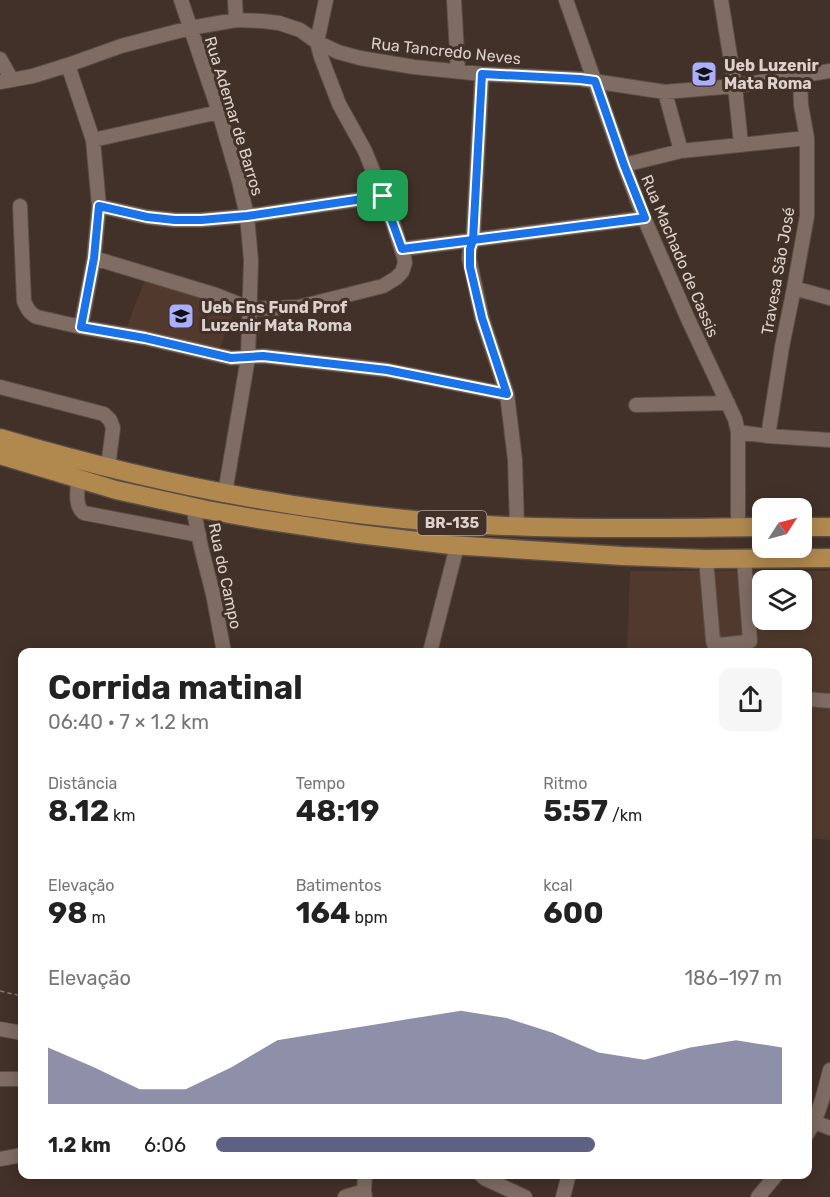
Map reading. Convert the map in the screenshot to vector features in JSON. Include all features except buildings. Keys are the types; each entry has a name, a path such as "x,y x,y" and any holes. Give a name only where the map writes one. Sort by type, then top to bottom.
{"highway":[{"name":"BR-135","path":"0,438 49,453 225,493 336,512 429,521 518,526 752,527"},
{"name":"BR-135","path":"0,455 116,490 194,507 280,522 457,546 706,559 830,558"},
{"path":"812,527 830,527"}],"street":[{"name":"Rua Ademar de Barros","path":"181,0 219,112 239,181 247,216 251,260 248,358 225,493"},
{"path":"235,0 236,20"},
{"path":"94,258 216,295 250,309 299,307 330,300 383,286 402,272 405,263 402,249 383,196 364,151 329,81 317,42 326,0"},
{"path":"454,0 458,71"},
{"name":"Rua Machado de Cassis","path":"566,0 645,218 688,319 735,419 738,432 738,527"},
{"path":"721,0 735,86 741,144"},
{"name":"Rua Tancredo Neves","path":"6,81 33,76 121,46 190,28 236,20 279,23 300,30 317,42 338,52 360,58 414,67 482,74 595,81 665,92 735,86 830,71"},
{"path":"0,59 6,81"},
{"path":"68,65 93,140 99,206 94,258 81,327"},
{"path":"482,74 470,267 482,318 507,394 515,460 518,526"},
{"name":"Travesa São José","path":"768,436 807,216 807,138 801,105 800,75"},
{"path":"665,92 681,151"},
{"path":"93,140 219,112"},
{"path":"624,165 681,151 807,138"},
{"path":"99,206 147,217 201,220 247,216 383,196"},
{"path":"20,206 24,296 28,311 37,317 231,358 263,356 387,370 507,394"},
{"path":"402,249 645,218"},
{"path":"794,288 830,298"},
{"path":"0,387 104,414 110,420 113,428 108,467"},
{"path":"636,405 728,403"},
{"path":"738,432 830,440"},
{"path":"78,479 78,506 84,513 199,535"},
{"name":"Rua do Campo","path":"194,507 223,648"},
{"path":"430,648 457,546"},
{"path":"706,559 713,641 718,645 750,641 744,559"},
{"path":"812,699 830,701"},
{"path":"0,1029 18,1033"},
{"path":"812,1126 823,1099 830,1070"},
{"path":"0,1079 18,1079"},
{"path":"812,1128 830,1128"},
{"path":"0,1159 18,1156"},
{"path":"486,1179 525,1197"},
{"path":"563,1197 568,1179"},
{"path":"758,1197 773,1179"},
{"path":"345,1197 365,1194"}],"path":[{"path":"0,991 18,995"}],"shaded area":[{"name":"Ueb Ens Fund Prof Luzenir Mata Roma","path":"146,277 236,306 219,350 127,327"},
{"path":"630,571 752,571 752,630 812,630 812,571 830,571 830,840 812,838 812,648 627,648"}],"place":[{"name":"Ueb Luzenir Mata Roma","path":"704,74"},
{"name":"Ueb Ens Fund Prof Luzenir Mata Roma","path":"181,316"}],"route":[{"path":"383,196 247,216 201,220 147,217 99,206 94,258 81,327 145,338 231,358 263,356 387,370 507,394 482,318 470,267 469,258 473,240 645,218 595,81 580,79 482,74 473,240 402,249 383,196"}]}
